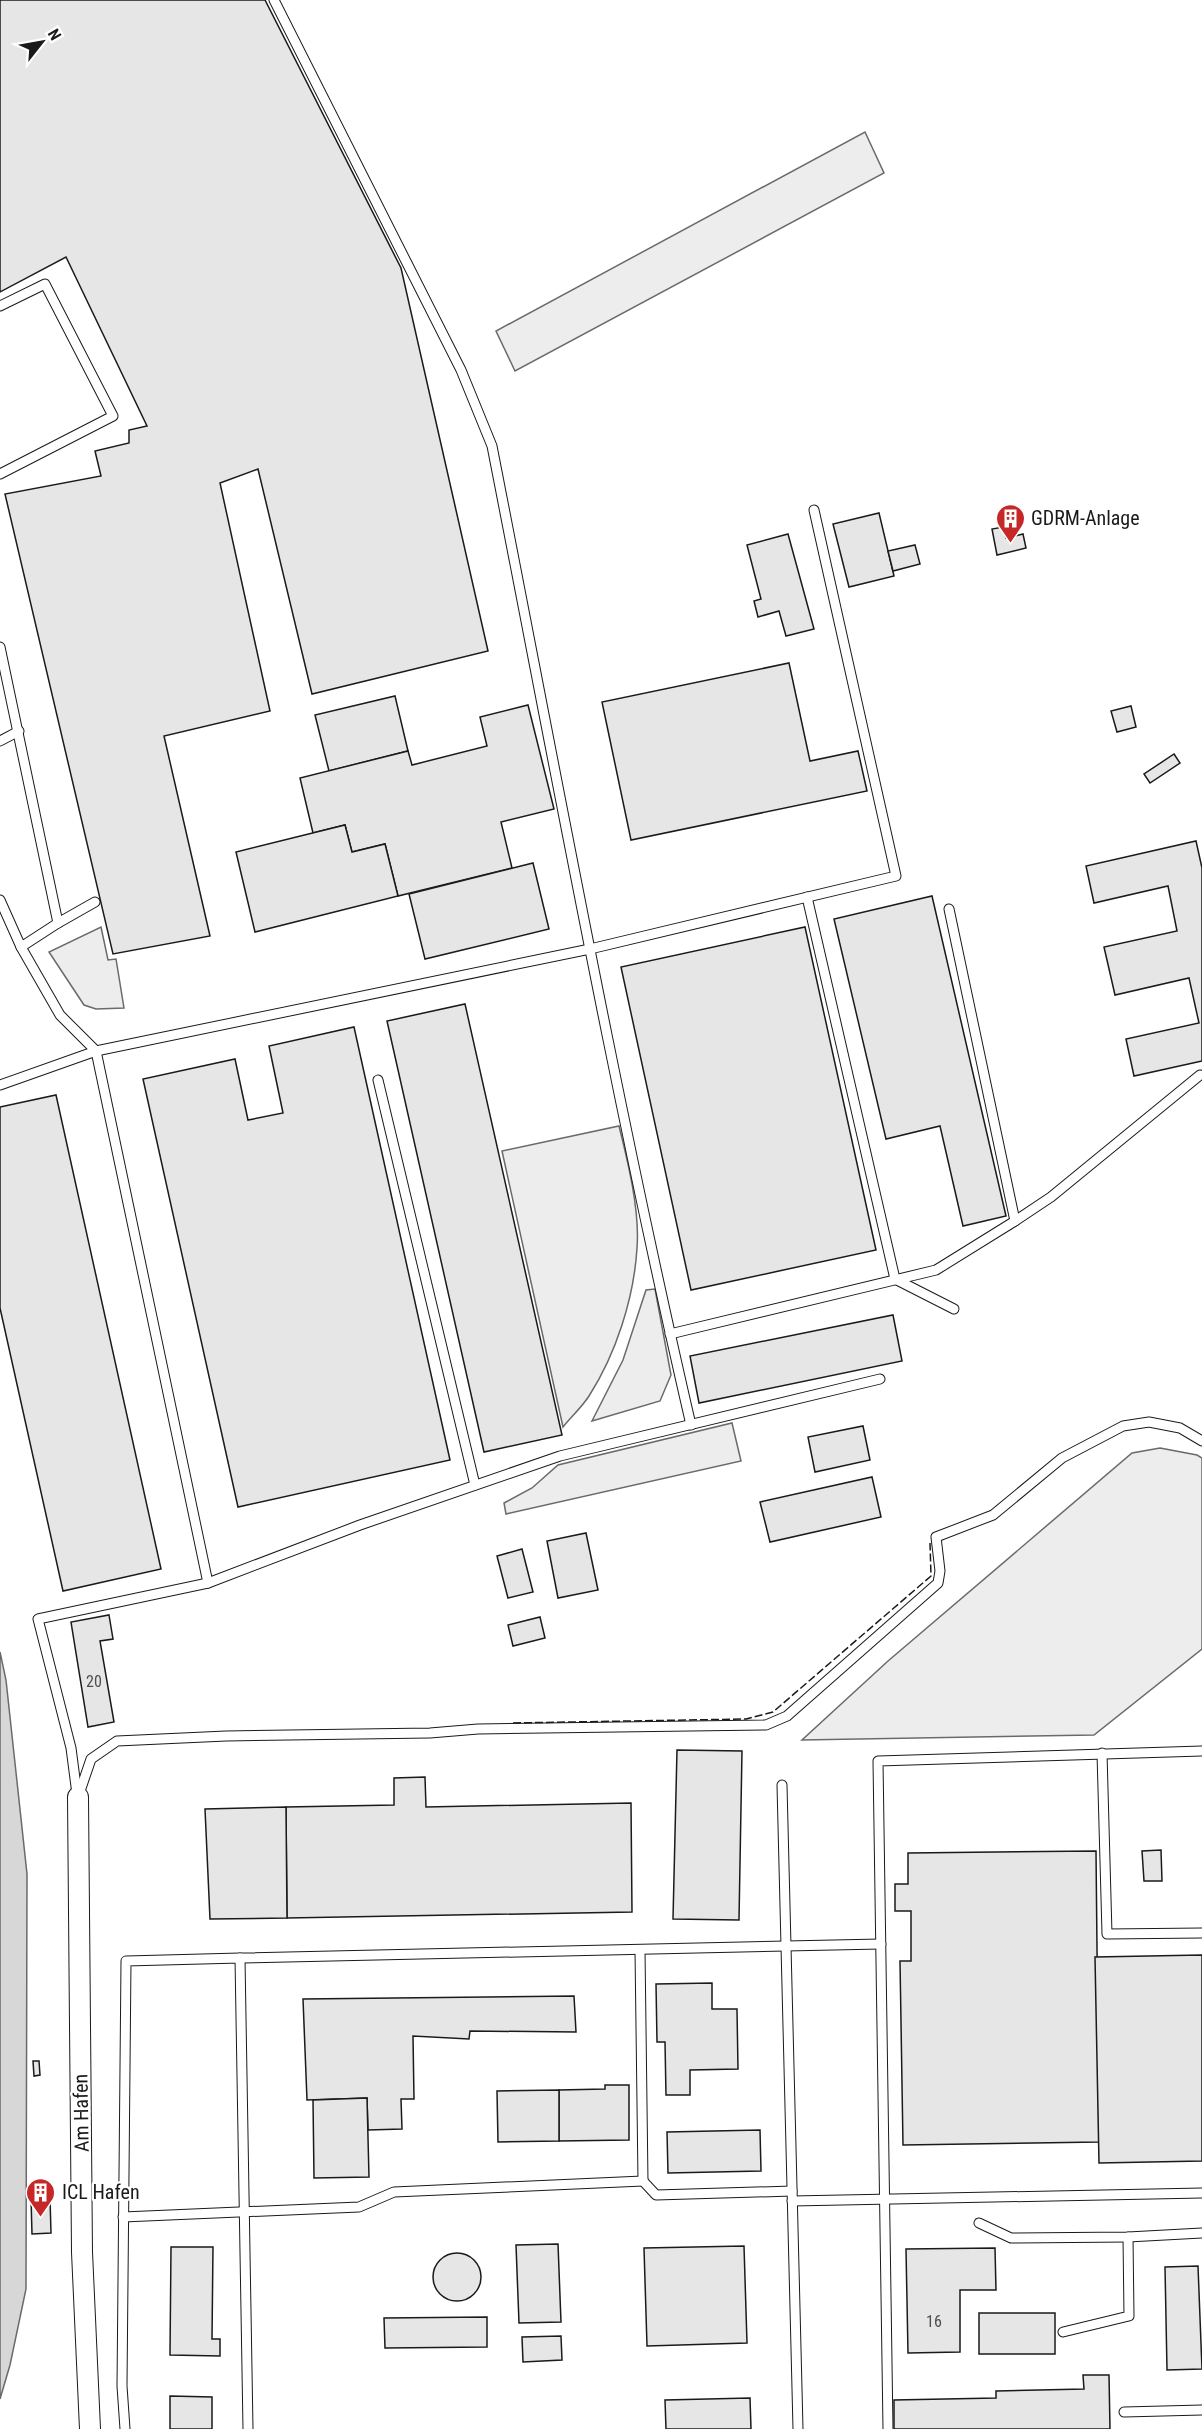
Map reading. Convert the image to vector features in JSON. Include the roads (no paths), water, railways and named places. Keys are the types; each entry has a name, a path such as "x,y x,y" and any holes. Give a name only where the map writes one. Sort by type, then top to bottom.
{"street":[{"name":"Am Hafen","path":"78,1797 82,2252 90,2429"}],"lane":[{"path":"274,0 461,370 492,446 590,949 691,1425"},
{"path":"0,306 45,284 113,416 0,474"},
{"path":"0,1085 96,1051 590,949 896,876 814,510"},
{"path":"0,647 58,923"},
{"path":"0,741 19,731"},
{"path":"807,897 896,1279 954,1309"},
{"path":"0,900 21,947 60,1015 96,1051 208,1583 360,1525 560,1456 880,1379"},
{"path":"21,947 94,902"},
{"path":"949,909 1015,1221"},
{"path":"670,1334 936,1270 1051,1197 1200,1075"},
{"path":"378,1080 475,1485"},
{"name":"Am Hafen","path":"78,1797 91,1759 117,1741 430,1732 478,1728 766,1725 787,1716 938,1584 940,1571 936,1537 993,1515 1062,1458 1123,1426 1149,1422 1180,1428 1202,1441"},
{"name":"Am Hafen","path":"78,1797 71,1748 38,1619 208,1583"},
{"path":"888,2429 878,1761 1202,1751"},
{"path":"1102,1753 1107,1934 1202,1933"},
{"path":"782,1785 798,2429"},
{"path":"124,2429 122,2386 126,1961 881,1944"},
{"path":"640,1950 643,2181 656,2195 792,2196 885,2200 1202,2193"},
{"path":"240,1958 248,2429"},
{"path":"123,2217 359,2207 394,2193 643,2181"},
{"path":"979,2223 1011,2238 1128,2237 1202,2233"},
{"path":"1063,2332 1129,2316 1128,2237"},
{"path":"1124,2412 1202,2410"}],"place":[{"name":"GDRM-Anlage","path":"1010,544"},
{"name":"ICL Hafen","path":"41,2218"}]}
